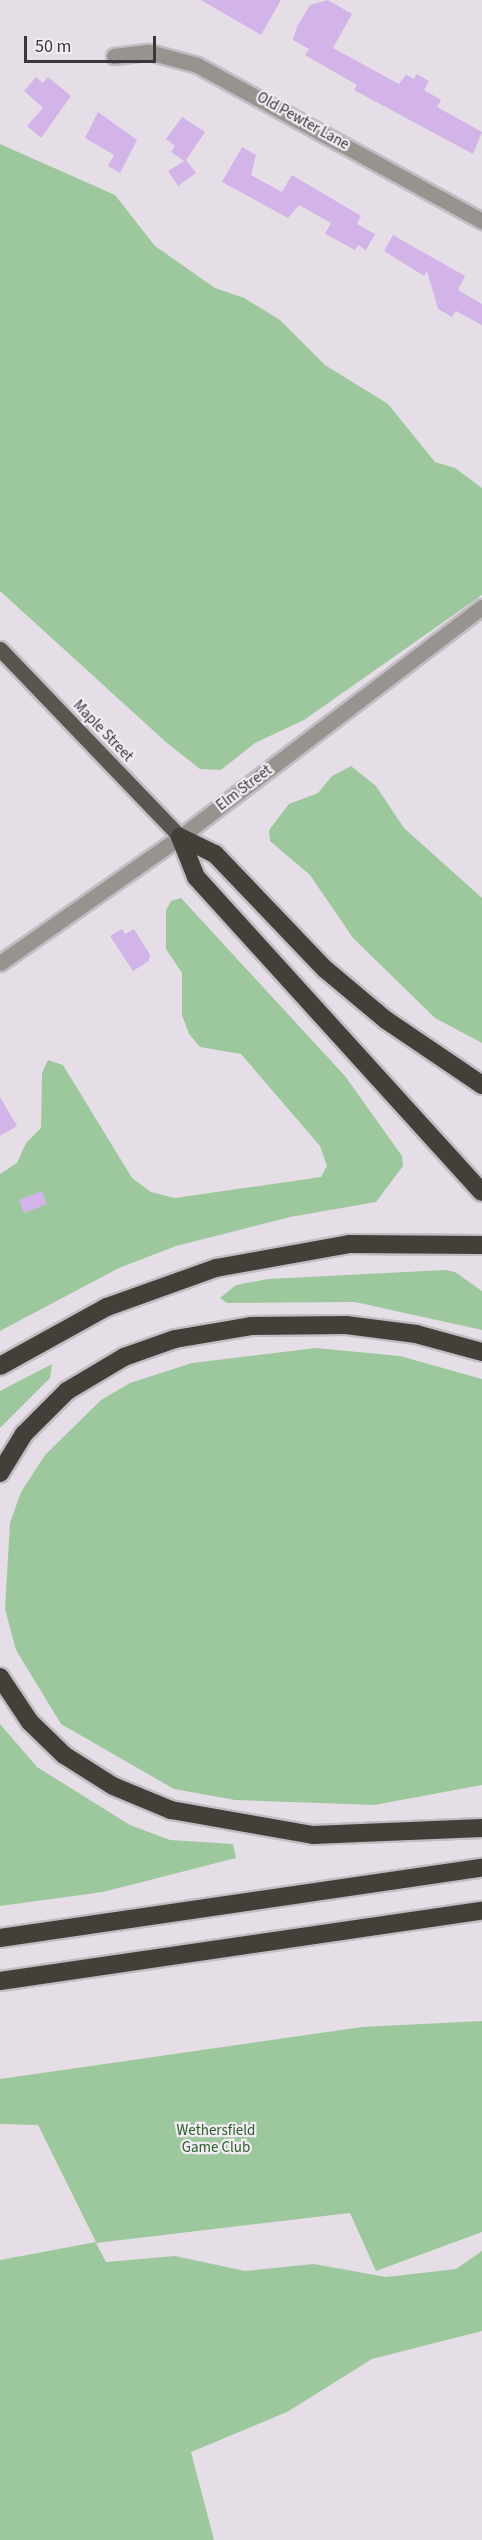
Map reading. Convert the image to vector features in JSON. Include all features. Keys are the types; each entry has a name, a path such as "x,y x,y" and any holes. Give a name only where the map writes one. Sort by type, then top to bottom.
{"highway":[{"path":"180,837 215,854 356,996 482,1085"},
{"path":"180,837 196,877 482,1192"},
{"path":"0,1366 107,1306 216,1268 349,1244 482,1245"},
{"path":"0,1473 24,1434 67,1391 118,1360 175,1339 242,1327 329,1324 416,1334 482,1352"},
{"path":"0,1677 30,1722 64,1755 113,1786 171,1810 313,1835 482,1828"},
{"path":"0,1938 482,1868"},
{"path":"0,1981 482,1911"},
{"path":"440,1917 482,1920"}],"main road":[{"name":"Maple Street","path":"0,649 180,837"}],"street":[{"name":"Old Pewter Lane","path":"114,56 149,52 197,65 482,221"},
{"name":"Elm Street","path":"0,963 180,837 482,607"}],"green space":[{"path":"0,144 115,195 155,246 215,288 244,298 280,320 325,365 388,404 435,462 455,468 482,488 482,595 304,720 255,743 221,770 200,769 167,743 0,591"},
{"path":"351,766 376,786 404,828 482,898 482,1043 435,1018 353,938 310,875 270,841 269,830 289,804 318,793 332,776"},
{"path":"181,898 345,1076 402,1156 403,1166 376,1202 290,1217 176,1246 119,1268 0,1331 0,1174 17,1163 26,1143 41,1128 42,1073 48,1060 63,1065 132,1178 151,1192 175,1198 321,1177 327,1166 320,1146 241,1054 200,1047 189,1034 182,1015 182,973 166,949 166,910 171,901"},
{"path":"445,1270 455,1272 482,1291 482,1330 355,1302 227,1303 220,1298 236,1285 268,1279"},
{"path":"316,1348 400,1356 482,1379 482,1785 374,1805 235,1800 174,1789 61,1724 16,1650 5,1609 10,1523 21,1492 45,1455 101,1400 130,1383 192,1363"},
{"path":"52,1364 50,1378 0,1428 0,1391"},
{"path":"0,1724 37,1767 130,1825 170,1840 233,1844 236,1858 103,1892 0,1906"},
{"name":"Wethersfield Game Club","path":"482,2021 482,2232 376,2271 350,2213 96,2243 106,2262 175,2256 245,2271 314,2264 386,2277 456,2269 482,2251 482,2331 372,2359 287,2412 191,2452 214,2540 0,2540 0,2260 96,2242 38,2125 0,2124 0,2079 362,2027"}],"building":[{"path":"201,0 281,0 261,35"},
{"path":"328,0 352,14 333,48 399,84 406,75 414,79 417,74 429,81 424,90 441,100 437,107 482,132 473,154 354,90 357,85 305,55 309,49 293,40 297,27 310,5"},
{"path":"36,77 43,83 48,77 71,96 41,138 27,126 43,108 24,91"},
{"path":"98,112 137,140 120,173 108,166 114,155 85,138"},
{"path":"182,117 205,132 186,160 196,173 178,186 168,171 184,161 171,152 175,146 166,139"},
{"path":"242,147 256,155 251,175 282,192 292,175 361,216 357,224 375,234 366,250 358,245 355,250 325,234 331,223 299,205 288,218 222,182"},
{"path":"393,235 465,276 458,290 482,304 482,325 456,311 452,317 438,309 427,271 424,276 384,251"},
{"path":"122,929 125,934 134,929 150,955 149,961 133,971 110,936"},
{"path":"0,1097 17,1126 0,1136"},
{"path":"42,1191 47,1204 24,1213 19,1200"}]}
